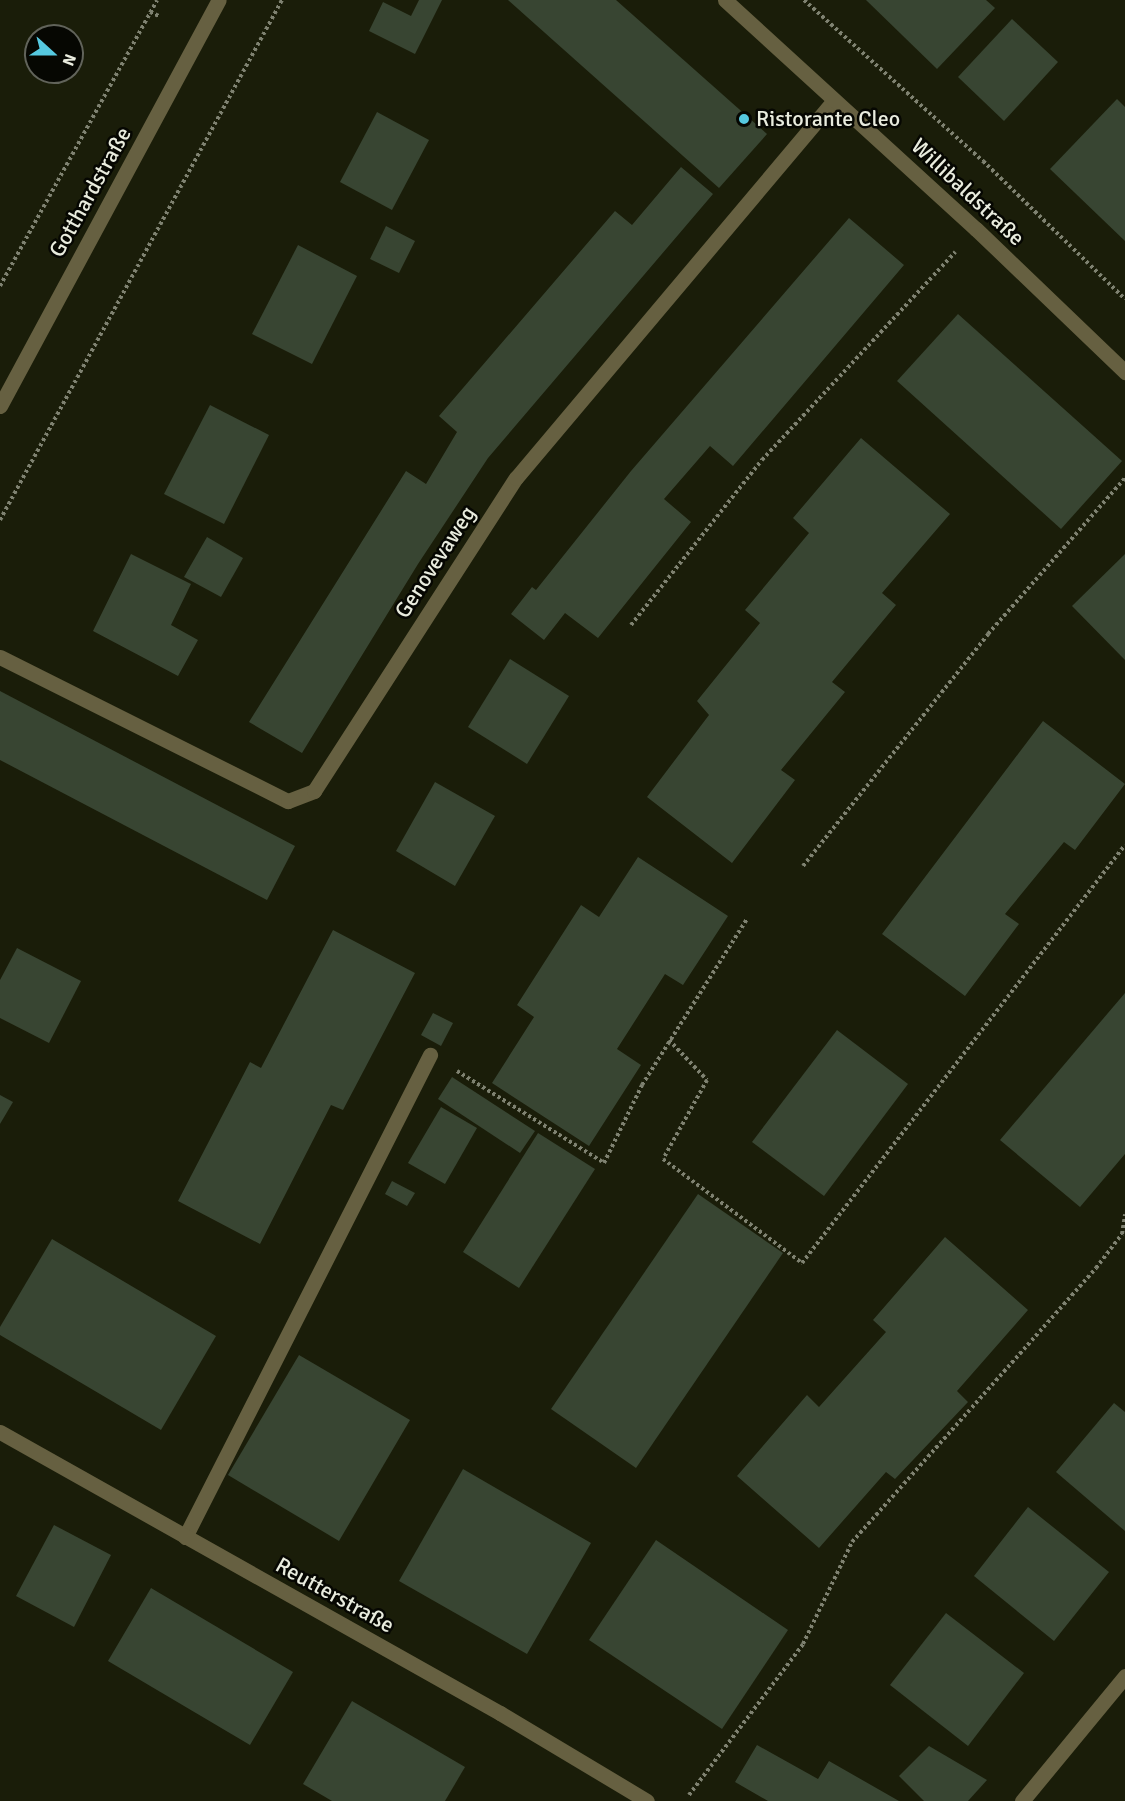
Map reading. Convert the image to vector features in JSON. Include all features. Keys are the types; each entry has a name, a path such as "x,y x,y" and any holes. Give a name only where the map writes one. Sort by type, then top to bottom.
{"street":[{"name":"Gotthardstraße","path":"0,405 219,0"},
{"name":"Willibaldstraße","path":"725,0 976,229 1125,372"},
{"name":"Genovevaweg","path":"0,657 288,801 314,791 516,478 834,101"},
{"path":"185,1536 430,1055"},
{"name":"Reutterstraße","path":"0,1432 500,1713 647,1801"},
{"path":"1022,1801 1125,1676"}],"path":[{"path":"0,286 157,0"},
{"path":"0,520 282,0"},
{"path":"804,0 983,162 1125,299"},
{"path":"150,12 159,16"},
{"path":"631,626 762,460 976,229"},
{"path":"803,866 988,634 1125,478"},
{"path":"669,1040 706,1080 663,1159 802,1263 1125,844"},
{"path":"430,1055 604,1163 642,1084 747,919"},
{"path":"689,1795 802,1644 852,1542 1096,1268 1122,1234 1125,1214"}],"building":[{"path":"419,0 442,0 415,54 369,31 383,2 411,16"},
{"path":"508,0 616,0 767,134 719,188"},
{"path":"866,0 986,0 995,8 937,69"},
{"path":"1012,19 1058,62 1004,121 958,77"},
{"path":"1117,99 1125,107 1125,241 1050,169"},
{"path":"377,112 429,140 392,210 340,182"},
{"path":"681,167 713,194 488,458 418,564 302,753 249,722 406,471 426,484 457,432 439,416 615,211 632,225"},
{"path":"849,218 904,265 733,466 710,446 664,499 691,522 598,638 565,613 544,640 511,614 532,587 536,590 631,471"},
{"path":"386,226 415,241 399,273 370,259"},
{"path":"298,245 357,276 312,364 252,334"},
{"path":"958,314 1122,461 1061,529 897,381"},
{"path":"210,405 269,435 224,524 164,494"},
{"path":"861,438 950,514 882,593 896,605 832,682 845,692 781,770 795,780 732,863 647,797 709,715 697,701 760,623 745,610 809,533 793,518"},
{"path":"207,537 243,558 221,597 184,577"},
{"path":"131,554 191,584 171,625 198,640 178,676 93,631"},
{"path":"1125,554 1125,660 1072,606"},
{"path":"510,659 569,696 527,764 468,727"},
{"path":"0,691 295,846 267,900 0,760"},
{"path":"1043,721 1125,784 1075,850 1064,842 1005,914 1019,924 965,996 882,934"},
{"path":"435,782 495,816 455,886 396,851"},
{"path":"638,857 728,916 683,985 665,974 617,1049 641,1065 589,1146 492,1083 534,1017 517,1005 581,905 599,917"},
{"path":"333,930 415,973 343,1110 331,1105 260,1244 178,1201 250,1062 261,1068"},
{"path":"17,948 81,981 49,1043 0,1018 0,980"},
{"path":"1125,993 1125,1154 1080,1207 1000,1140"},
{"path":"433,1013 453,1023 441,1046 421,1035"},
{"path":"837,1030 908,1084 824,1196 752,1142"},
{"path":"452,1077 535,1131 520,1153 438,1099"},
{"path":"0,1095 13,1102 0,1124"},
{"path":"441,1107 477,1128 445,1184 408,1163"},
{"path":"538,1133 595,1169 519,1288 463,1252"},
{"path":"392,1181 415,1193 407,1206 385,1194"},
{"path":"698,1194 783,1253 636,1468 551,1409"},
{"path":"945,1237 1028,1310 957,1391 968,1402 895,1479 886,1472 819,1548 737,1476 807,1395 819,1407 886,1332 873,1320"},
{"path":"52,1239 216,1336 161,1430 0,1335 0,1327"},
{"path":"299,1355 410,1420 339,1541 228,1475"},
{"path":"1114,1403 1125,1412 1125,1531 1056,1472"},
{"path":"463,1469 591,1543 527,1654 399,1581"},
{"path":"1028,1507 1109,1572 1054,1641 974,1576"},
{"path":"54,1525 111,1555 74,1627 16,1596"},
{"path":"656,1540 788,1630 722,1729 589,1640"},
{"path":"151,1588 293,1672 250,1745 108,1661"},
{"path":"946,1613 1024,1673 968,1746 890,1685"},
{"path":"352,1701 465,1767 445,1801 332,1801 303,1784"},
{"path":"757,1745 818,1779 829,1761 899,1801 768,1801 735,1782"},
{"path":"929,1746 987,1780 968,1801 924,1801 899,1776"}],"place":[{"name":"Ristorante Cleo","path":"744,119"}]}
